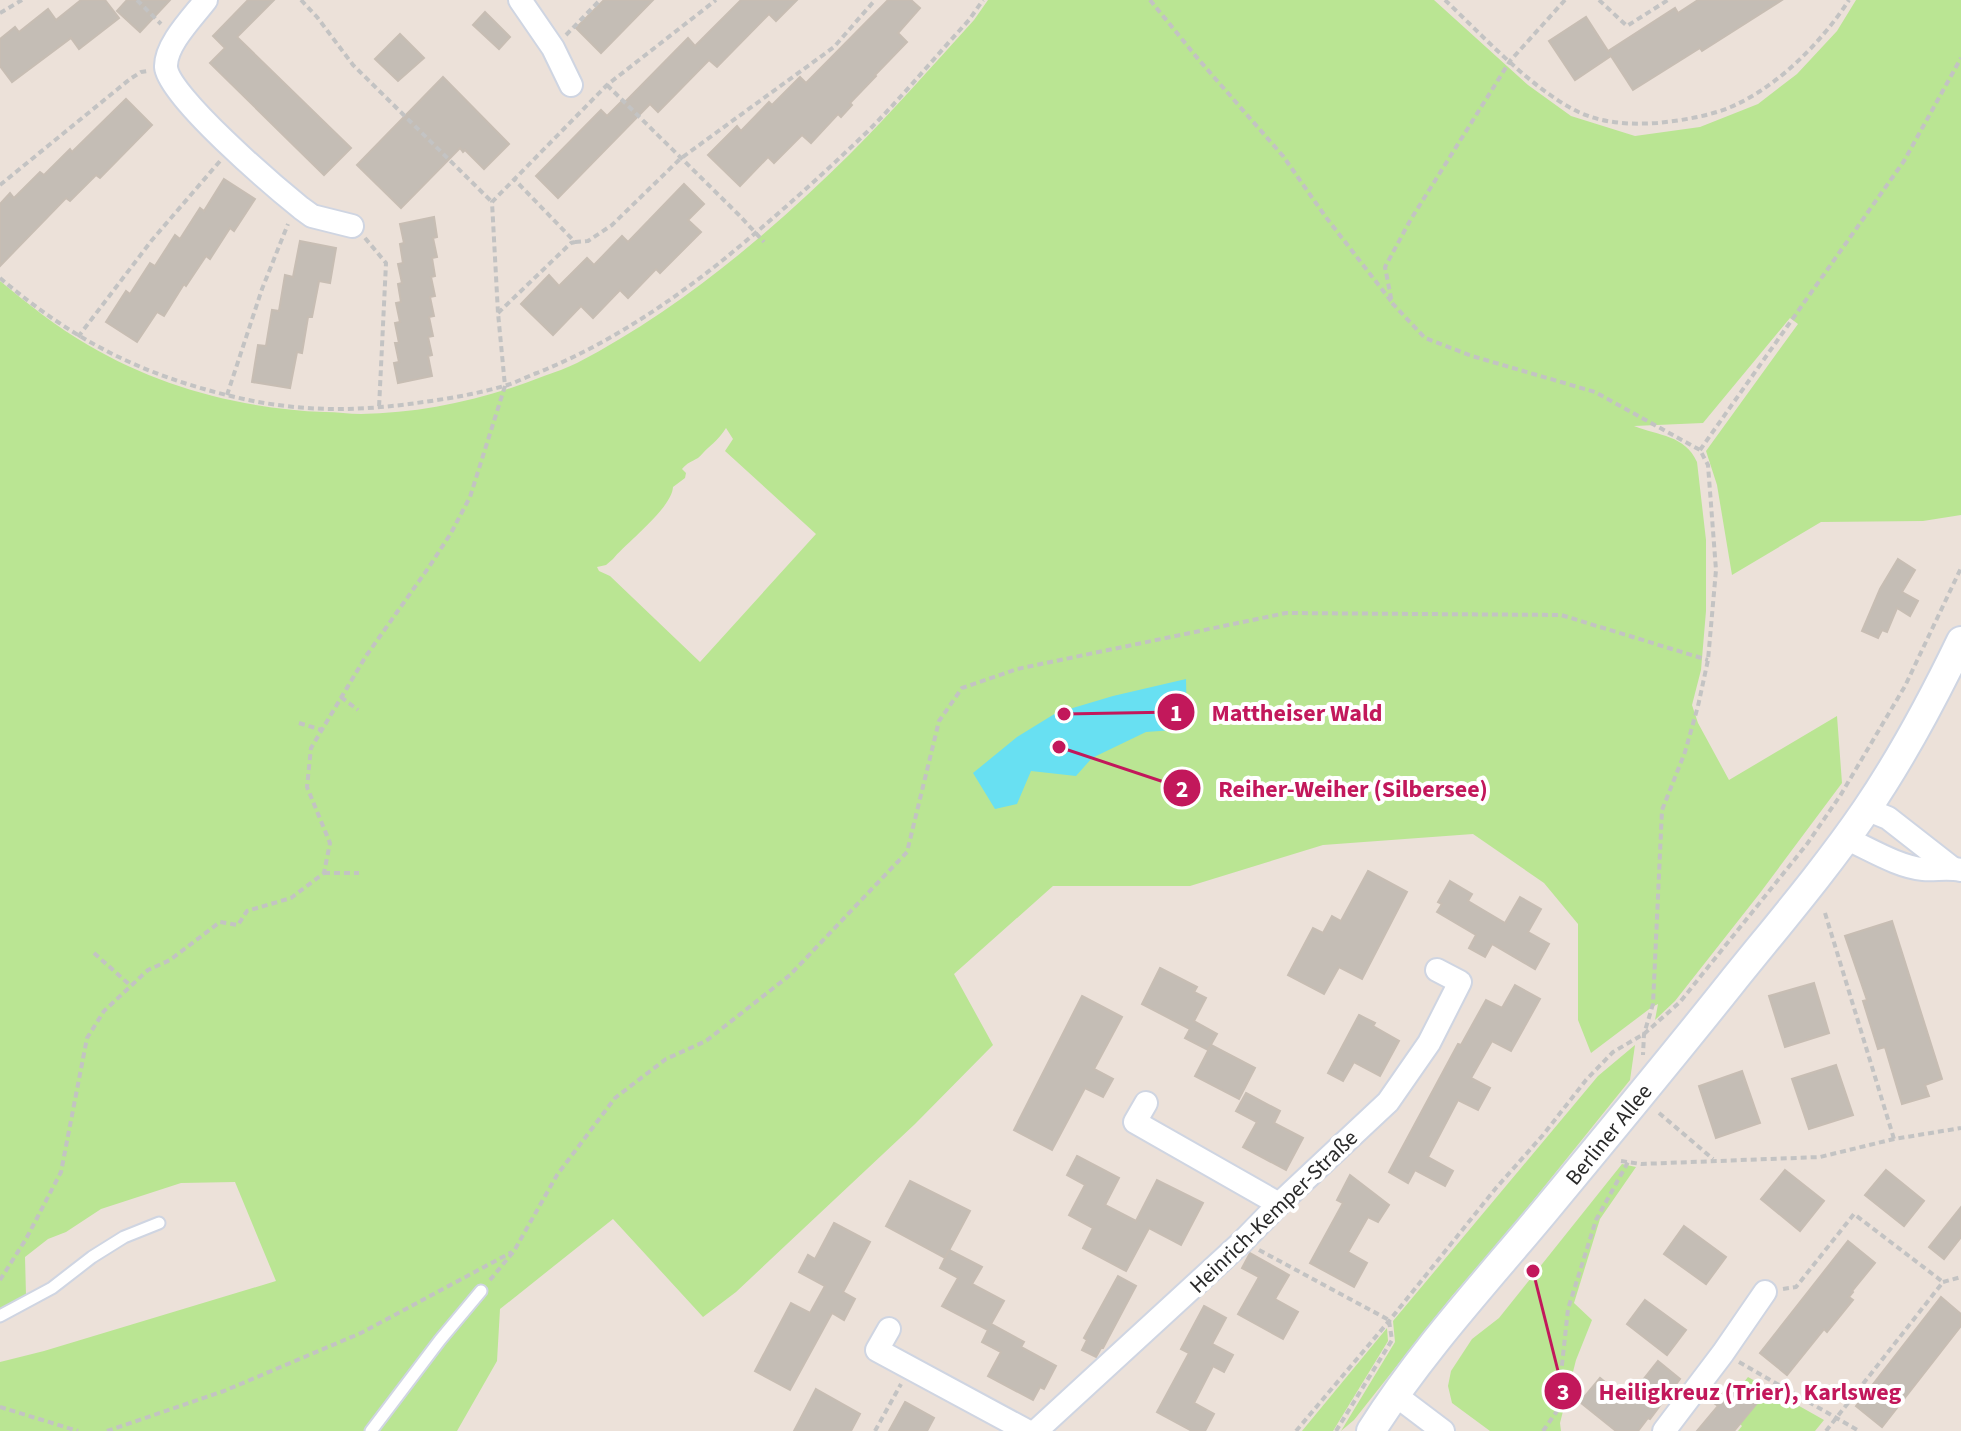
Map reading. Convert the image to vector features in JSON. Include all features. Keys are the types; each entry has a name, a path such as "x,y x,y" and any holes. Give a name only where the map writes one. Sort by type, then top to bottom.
{"street":[{"path":"206,0 169,49 166,70 172,84 232,147 301,208 312,216 352,226"},
{"path":"520,0 553,48 571,85"},
{"name":"Berliner Allee","path":"1371,1431 1394,1394 1444,1329 1559,1194 1823,868 1866,809 1934,697 1961,641"},
{"path":"1866,809 1888,818 1957,869"},
{"path":"1845,838 1921,869 1957,869"},
{"name":"Heinrich-Kemper-Straße","path":"1036,1431 1243,1241 1388,1102 1429,1043 1460,982 1437,970"},
{"path":"1146,1103 1135,1122 1279,1204"},
{"path":"1664,1431 1765,1292"},
{"path":"889,1329 877,1350 1027,1431"},
{"path":"1394,1394 1443,1431"}],"lane":[{"path":"0,1316 52,1288 124,1237 159,1223"},
{"path":"371,1431 481,1291"}],"path":[{"path":"0,13 22,0"},
{"path":"137,0 177,38"},
{"path":"301,0 353,65 492,202 505,386 464,509 429,567 366,656 311,748 307,787 330,843 324,873"},
{"path":"572,28 600,0"},
{"path":"492,202 607,85 716,0"},
{"path":"498,313 571,243 588,241 612,225 680,159 834,47 875,0"},
{"path":"0,278 78,337 106,352 156,375 227,395 297,408 339,410 426,402 505,386 574,358 634,325 756,233 869,130 969,20 983,0"},
{"path":"1150,0 1283,156 1392,303 1425,338 1472,356 1595,392 1700,450 1708,465 1716,570 1708,660 1685,752 1662,810 1653,1004 1642,1053 1652,1080"},
{"path":"1445,0 1510,61 1569,108 1597,120 1633,125 1676,121 1719,112 1751,96 1790,70 1824,35 1849,0"},
{"path":"1392,303 1385,267 1411,219 1510,61 1565,0"},
{"path":"1599,0 1627,26 1668,0"},
{"path":"1700,450 1904,161 1961,58"},
{"path":"0,185 130,79 141,72 166,70"},
{"path":"607,85 764,242"},
{"path":"421,142 426,137"},
{"path":"78,337 152,240 232,147"},
{"path":"514,179 575,242"},
{"path":"227,395 287,226 301,208"},
{"path":"377,251 386,263 379,408"},
{"path":"1296,1431 1586,1080 1613,1052 1644,1034 1680,1002 1807,844 1840,796 1905,686 1961,568"},
{"path":"481,1291 514,1251 557,1175 615,1098 666,1059 706,1041 790,975 907,852 939,721 962,688 1017,669 1286,613 1561,615 1708,660"},
{"path":"341,697 358,710"},
{"path":"299,723 322,730"},
{"path":"0,1280 26,1239 61,1172 87,1038 104,1011 148,970 170,960 220,922 238,925 247,911 291,898 324,873 359,873"},
{"path":"1825,913 1894,1139"},
{"path":"94,953 131,986"},
{"path":"1659,1113 1715,1160"},
{"path":"1621,1161 1641,1164 1820,1157 1894,1139 1961,1128"},
{"path":"1543,1431 1557,1411 1568,1309 1596,1220 1628,1162"},
{"path":"1765,1292 1796,1287 1854,1214 1943,1282"},
{"path":"1243,1241 1389,1321"},
{"path":"107,1431 224,1391 361,1333 514,1251"},
{"path":"1826,1431 1943,1282 1961,1277"},
{"path":"1336,1431 1392,1340 1389,1321"},
{"path":"1723,1353 1859,1431"},
{"path":"875,1431 910,1368"},
{"path":"0,1407 78,1431"}],"green space":[{"path":"988,0 1434,0 1528,85 1571,116 1635,136 1700,127 1758,104 1797,74 1837,31 1856,0 1961,0 1961,515 1923,521 1821,522 1732,575 1717,485 1706,451 1798,324 1790,318 1703,423 1634,426 1678,441 1686,446 1697,462 1706,540 1706,611 1701,670 1692,705 1698,723 1729,780 1837,716 1842,783 1675,1001 1655,1020 1658,1004 1652,1007 1591,1053 1578,1020 1578,924 1544,883 1473,834 1323,845 1190,886 1053,886 954,974 993,1045 915,1124 736,1292 703,1317 613,1219 500,1309 497,1361 457,1431 0,1431 0,1362 276,1281 235,1182 181,1183 101,1209 66,1232 48,1239 25,1257 26,1295 0,1311 0,281 65,331 115,360 173,384 233,401 294,410 361,414 431,408 477,398 577,363 687,295 788,213 850,154 974,20","holes":["726,428 733,439 725,451 816,534 700,662 597,567 613,559 657,515 673,487 685,478 686,473 682,469 688,463 699,457"]},
{"path":"1635,1045 1630,1080 1354,1420 1341,1431 1395,1342 1393,1321 1598,1076"},
{"path":"1622,1164 1636,1167 1600,1219 1574,1303 1592,1320 1576,1360 1560,1423 1561,1431 1490,1431 1452,1403 1448,1386 1451,1371 1472,1339 1499,1318"},
{"path":"1387,1328 1388,1341 1333,1431 1302,1431"},
{"path":"1748,1377 1824,1420 1815,1431 1738,1431 1758,1402 1740,1387"}],"water":[{"path":"1186,679 1187,729 1146,732 1092,758 1076,776 1031,771 1017,804 995,809 973,773 1017,737 1056,713"}],"building":[{"path":"81,0 105,0 119,18 79,49 71,38 12,82 0,66 0,39 15,27 19,32 48,9 56,20"},
{"path":"127,0 170,0 140,32 117,11"},
{"path":"248,0 274,0 237,37 351,148 324,175 210,63 225,48 213,36"},
{"path":"604,0 653,0 601,53 576,28"},
{"path":"741,0 797,0 776,21 769,14 717,67 709,60 658,112 650,104 558,198 536,176 601,110 607,116 621,102 623,104 688,38 695,46"},
{"path":"888,0 911,0 920,8 898,33 907,42 850,103 852,105 841,117 838,114 811,143 802,135 774,163 768,157 740,186 708,155 737,126 741,131 769,102 772,105 800,77 806,83"},
{"path":"1698,0 1782,0 1633,90 1611,56 1575,80 1549,41 1586,17 1608,51 1675,8 1678,13"},
{"path":"485,12 510,37 499,49 473,25"},
{"path":"400,34 424,58 398,81 375,59"},
{"path":"443,77 509,144 484,169 460,148 401,208 357,165"},
{"path":"126,99 152,125 100,178 96,175 70,201 66,198 0,266 0,204 10,193 14,198 40,172 44,175 70,149 72,152"},
{"path":"224,179 255,199 234,231 230,228 210,259 206,256 186,286 184,284 164,316 157,312 137,342 106,322 126,291 130,294 150,263 155,266 175,235 180,239 200,208 204,211"},
{"path":"684,184 704,204 688,220 701,232 660,273 656,269 628,298 620,290 593,318 581,306 553,335 521,304 549,275 559,286 587,258 594,265 622,236 628,242"},
{"path":"434,217 437,237 433,238 437,257 432,258 435,276 431,277 435,296 430,297 434,316 429,317 433,336 428,337 432,376 398,383 394,363 399,362 395,323 400,322 396,303 401,302 398,284 402,283 398,264 403,263 400,244 404,243 400,224"},
{"path":"300,241 336,248 330,283 319,281 312,317 308,317 302,353 297,352 290,388 252,382 258,345 266,346 272,310 279,311 285,275 293,277"},
{"path":"1898,559 1915,570 1902,592 1918,601 1910,616 1897,608 1887,632 1882,630 1878,638 1862,631 1880,589"},
{"path":"1368,871 1407,892 1362,979 1339,967 1324,994 1288,975 1313,928 1323,933 1332,916 1341,921"},
{"path":"1450,881 1472,894 1468,901 1505,923 1520,897 1541,909 1528,932 1549,944 1535,969 1492,944 1485,957 1469,948 1476,935 1437,912 1442,904 1438,902"},
{"path":"1892,921 1942,1079 1925,1085 1929,1096 1902,1104 1885,1047 1878,1049 1863,1001 1867,1000 1845,936"},
{"path":"1160,968 1197,987 1194,992 1206,998 1194,1021 1217,1034 1208,1050 1185,1038 1190,1029 1142,1004"},
{"path":"1814,983 1829,1033 1785,1047 1769,996"},
{"path":"1515,985 1540,999 1511,1051 1492,1041 1471,1078 1490,1088 1478,1110 1458,1100 1428,1157 1453,1171 1445,1186 1415,1170 1408,1183 1389,1172 1458,1044 1461,1045 1486,1000 1502,1008"},
{"path":"1082,996 1122,1017 1094,1069 1113,1079 1103,1097 1085,1088 1052,1150 1014,1130"},
{"path":"1359,1015 1399,1041 1380,1076 1354,1062 1343,1081 1328,1073"},
{"path":"1211,1045 1255,1068 1239,1099 1195,1076"},
{"path":"1836,1065 1853,1115 1809,1129 1792,1079"},
{"path":"1742,1071 1760,1123 1716,1138 1699,1086"},
{"path":"1246,1093 1280,1111 1274,1123 1303,1138 1286,1170 1243,1147 1257,1122 1236,1111"},
{"path":"1077,1156 1119,1178 1105,1205 1136,1221 1157,1180 1203,1203 1181,1245 1149,1228 1126,1271 1083,1248 1093,1228 1069,1215 1085,1185 1067,1175"},
{"path":"1785,1170 1824,1201 1800,1231 1761,1199"},
{"path":"1886,1170 1924,1201 1904,1226 1865,1195"},
{"path":"1350,1175 1389,1205 1378,1222 1368,1217 1348,1252 1367,1263 1354,1287 1310,1263 1343,1203 1337,1200"},
{"path":"910,1181 970,1211 945,1258 886,1226"},
{"path":"1961,1207 1961,1237 1944,1259 1929,1247"},
{"path":"834,1223 870,1242 843,1292 855,1299 844,1320 832,1313 790,1390 755,1371 791,1303 810,1313 825,1286 799,1272 808,1255 815,1259"},
{"path":"1684,1226 1726,1257 1706,1284 1664,1254"},
{"path":"1848,1241 1875,1263 1852,1291 1849,1297 1853,1300 1827,1332 1824,1329 1787,1375 1760,1353"},
{"path":"949,1250 982,1267 972,1284 1004,1301 991,1324 1024,1342 1021,1347 1056,1366 1044,1389 1040,1387 1033,1400 988,1376 1001,1352 982,1342 988,1330 942,1306 958,1278 940,1268"},
{"path":"1250,1253 1289,1275 1275,1299 1298,1312 1283,1339 1238,1314 1259,1277 1242,1268"},
{"path":"1118,1276 1136,1286 1096,1357 1082,1350 1087,1340 1084,1338"},
{"path":"1941,1297 1961,1314 1961,1326 1882,1427 1856,1406"},
{"path":"1645,1300 1686,1330 1667,1355 1627,1324"},
{"path":"1204,1306 1226,1318 1212,1344 1233,1355 1224,1372 1213,1366 1194,1403 1214,1414 1205,1431 1192,1431 1157,1412 1189,1353 1181,1349"},
{"path":"1658,1361 1680,1379 1638,1431 1616,1431 1580,1402 1600,1378 1627,1400"},
{"path":"1732,1381 1758,1402 1734,1431 1697,1431 1718,1406 1714,1403"},
{"path":"816,1389 860,1414 851,1431 794,1431"},
{"path":"905,1402 934,1418 927,1431 889,1431"}],"place":[{"name":"Mattheiser Wald","path":"1064,714"},
{"name":"Reiher-Weiher (Silbersee)","path":"1059,747"},
{"name":"Heiligkreuz (Trier), Karlsweg","path":"1533,1271"}]}
